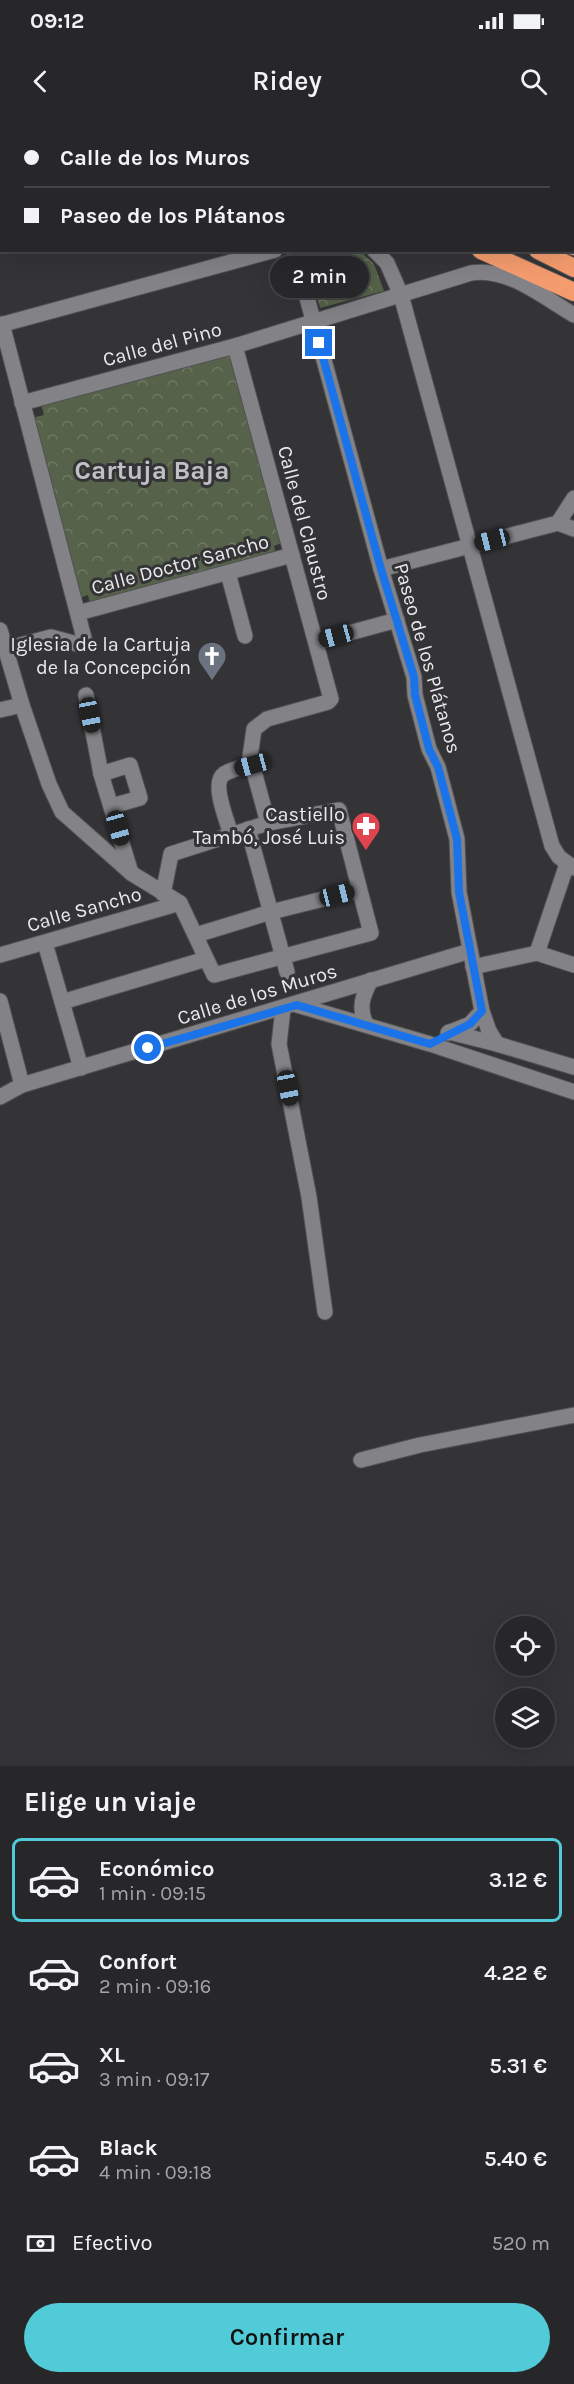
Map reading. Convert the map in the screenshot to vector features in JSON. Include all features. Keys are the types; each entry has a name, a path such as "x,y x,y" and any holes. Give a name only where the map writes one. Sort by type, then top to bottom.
{"highway":[{"path":"486,252 574,292"},
{"path":"542,252 574,268"}],"street":[{"path":"5,649 51,637 77,644 85,642 1,324 268,252"},
{"name":"Paseo de los Plátanos","path":"295,252 381,569 414,677 415,695 429,749 438,767 456,831 459,892 482,1011 489,1031 497,1044"},
{"path":"376,252 387,263 400,295 552,846 570,866 537,953 574,965"},
{"name":"Calle del Pino","path":"22,403 236,346 471,273 491,272 516,281 574,315"},
{"name":"Calle del Claustro","path":"236,346 330,700 267,719 257,725 251,741 252,765"},
{"path":"558,523 574,498"},
{"path":"381,569 558,523 574,529"},
{"name":"Calle Doctor Sancho","path":"78,613 292,555"},
{"path":"228,573 245,636"},
{"path":"316,642 397,620"},
{"path":"0,630 22,705 49,784 62,812 131,873 162,894 180,903 214,975 285,964 371,933 339,810 248,828 216,841 171,854 162,894"},
{"path":"86,695 101,774 131,873"},
{"path":"0,710 22,705"},
{"path":"101,774 130,765 140,798 112,806"},
{"path":"231,834 218,790 219,780 225,772 252,765 268,823"},
{"path":"248,828 285,964"},
{"path":"196,935 271,912 359,890"},
{"name":"Calle Sancho","path":"0,955 180,903"},
{"path":"45,942 81,1068"},
{"name":"Calle de los Muros","path":"0,1097 21,1085 291,1002 371,980 472,959 537,953"},
{"path":"62,1002 206,959"},
{"path":"366,1024 362,1015 362,998 371,980"},
{"path":"0,1000 21,1085"},
{"path":"325,1312 309,1197 279,1044 291,1002 430,1044 574,1092"},
{"path":"430,1044 449,1032 470,1024 482,1011"},
{"path":"449,1032 574,1066"},
{"path":"361,1460 420,1444 574,1415"}],"green space":[{"path":"304,252 361,252 374,264 384,291 320,308"},
{"path":"230,351 282,543 274,546 276,555 90,604 88,595 79,598 32,418 44,415 41,404"}],"tunnel":[{"path":"287,972 294,994"}],"place":[{"name":"Iglesia de la Cartuja de la Concepción","path":"212,682"},
{"name":"Castiello Tambó, José Luis","path":"366,852"}],"district":[{"name":"Cartuja Baja","path":"152,470"}],"route":[{"path":"148,1048 297,1005 321,1010 430,1044 449,1032 470,1024 482,1011 459,892 456,831 438,767 429,749 415,695 414,677 381,569 319,343"}]}
